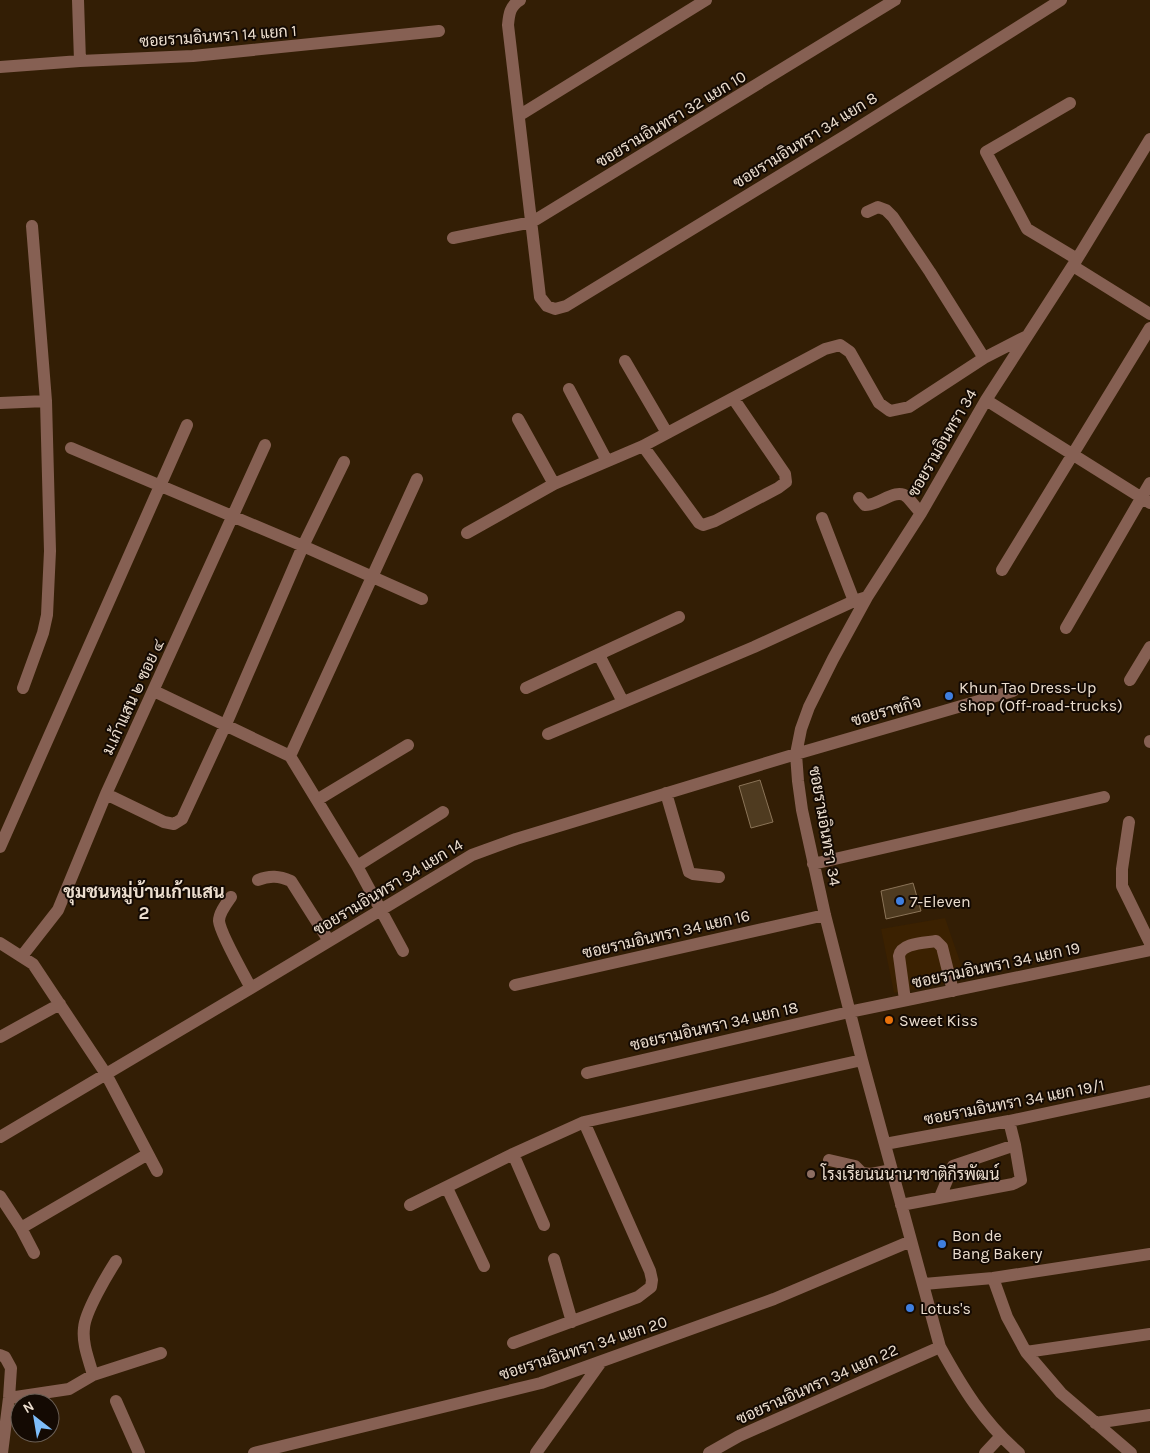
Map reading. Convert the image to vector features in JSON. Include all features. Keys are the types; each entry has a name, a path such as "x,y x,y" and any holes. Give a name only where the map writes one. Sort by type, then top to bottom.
{"street":[{"path":"78,0 80,61"},
{"path":"520,0 514,3 509,13 508,25 532,222"},
{"path":"520,115 706,0"},
{"name":"ซอยรามอินทรา 32 แยก 10","path":"453,238 532,222 895,0"},
{"name":"ซอยรามอินทรา 34 แยก 8","path":"532,222 540,297 547,306 555,309 566,306 848,134 1060,0"},
{"name":"ซอยรามอินทรา 14 แยก 1","path":"0,67 193,56 439,31"},
{"path":"1070,102 986,152 1027,229 1150,314"},
{"name":"ซอยรามอินทรา 34","path":"1019,1453 1000,1437 978,1410 940,1348 924,1284 884,1144 825,916 799,791 796,754 801,729 809,707 867,597 920,513 986,400 1075,263 1150,139"},
{"path":"868,212 878,207 886,210 893,217 984,358"},
{"path":"23,688 43,633 47,616 50,551 46,401 32,226"},
{"path":"1002,570 1150,328"},
{"path":"467,533 554,484 643,446 825,348 840,345 850,352 880,403 890,411 909,406 984,358 1027,336"},
{"path":"625,361 667,433"},
{"path":"570,389 606,461"},
{"path":"643,446 699,523 703,525 715,521 778,488 786,482 785,474 732,398"},
{"path":"986,400 1146,500"},
{"path":"0,403 46,401"},
{"path":"518,419 554,484"},
{"path":"0,847 187,425"},
{"name":"ม.เก้าแสน ๒ ซอย ๔","path":"22,956 58,910 106,794 264,445"},
{"path":"71,448 303,546 422,599"},
{"path":"106,794 164,822 174,824 182,818 226,724 303,546 344,462"},
{"path":"290,756 417,479"},
{"path":"1066,628 1146,500 1150,483"},
{"path":"859,498 865,505 872,505 899,494 906,496 920,513"},
{"path":"822,518 854,601"},
{"path":"548,734 867,597"},
{"path":"526,688 679,617"},
{"path":"1130,680 1150,647"},
{"path":"598,655 622,702"},
{"path":"154,691 290,756 357,866 403,951"},
{"name":"ซอยราชกิจ","path":"796,754 1014,691"},
{"path":"317,800 408,745"},
{"name":"ซอยรามอินทรา 34 แยก 14","path":"0,1137 472,855 516,839 796,754"},
{"path":"666,794 689,872 719,877"},
{"path":"813,864 1104,797"},
{"path":"357,866 443,812"},
{"path":"1129,822 1122,869 1122,886 1150,943"},
{"path":"258,880 267,876 291,880 328,941"},
{"path":"231,897 223,909 219,920 222,931 251,988"},
{"name":"ซอยรามอินทรา 34 แยก 16","path":"515,985 825,916"},
{"path":"905,1000 899,956 900,951 905,947 936,941 942,947 953,991"},
{"path":"0,943 33,964 106,1074 157,1171"},
{"name":"ซอยรามอินทรา 34 แยก 19","path":"849,1012 1150,950"},
{"path":"0,1037 60,1004"},
{"name":"ซอยรามอินทรา 34 แยก 18","path":"587,1073 849,1012"},
{"path":"410,1205 512,1154 584,1122 862,1060"},
{"name":"ซอยรามอินทรา 34 แยก 19/1","path":"884,1144 1009,1121 1150,1091"},
{"path":"901,1205 940,1196 1013,1184 1021,1180 1016,1145 1009,1121"},
{"path":"513,1343 638,1297 651,1287 652,1280 584,1122"},
{"path":"940,1196 953,1166 1016,1145"},
{"path":"21,1228 148,1154"},
{"path":"512,1154 544,1225"},
{"path":"829,1160 854,1166 862,1173 871,1174 892,1170"},
{"path":"447,1188 484,1266"},
{"path":"0,1196 21,1228 34,1253"},
{"name":"ซอยรามอินทรา 34 แยก 20","path":"254,1453 541,1383 774,1299 911,1241"},
{"path":"924,1284 993,1278 1150,1254"},
{"path":"554,1259 572,1322"},
{"path":"93,1375 85,1347 84,1328 104,1279 116,1261"},
{"path":"993,1278 1007,1317 1026,1352 1061,1393 1131,1453"},
{"path":"1026,1352 1150,1334"},
{"name":"ซอยรามอินทรา 34 แยก 22","path":"709,1453 739,1436 940,1348"},
{"path":"9,1398 69,1389 93,1375 161,1353"},
{"path":"0,1354 5,1357 10,1368 9,1398 3,1419 2,1453"},
{"path":"536,1453 601,1362"},
{"path":"116,1400 139,1453"},
{"path":"1095,1423 1150,1415"},
{"path":"985,1453 1000,1437"}],"shaded area":[{"path":"945,918 966,979 894,993 881,929"}],"building":[{"path":"760,780 773,822 751,828 739,786"},
{"name":"7-Eleven","path":"913,883 921,911 886,919 881,891"}],"place":[{"name":"Khun Tao Dress-Up shop (Off-road-trucks)","path":"949,696"},
{"name":"7-Eleven","path":"900,901"},
{"name":"Sweet Kiss","path":"889,1020"},
{"name":"โรงเรียนนนานาชาติกีรพัฒน์","path":"811,1174"},
{"name":"Bon de Bang Bakery","path":"942,1244"},
{"name":"Lotus's","path":"910,1308"}],"district":[{"name":"ชุมชนหมู่บ้านเก้าแสน 2","path":"144,902"}]}
